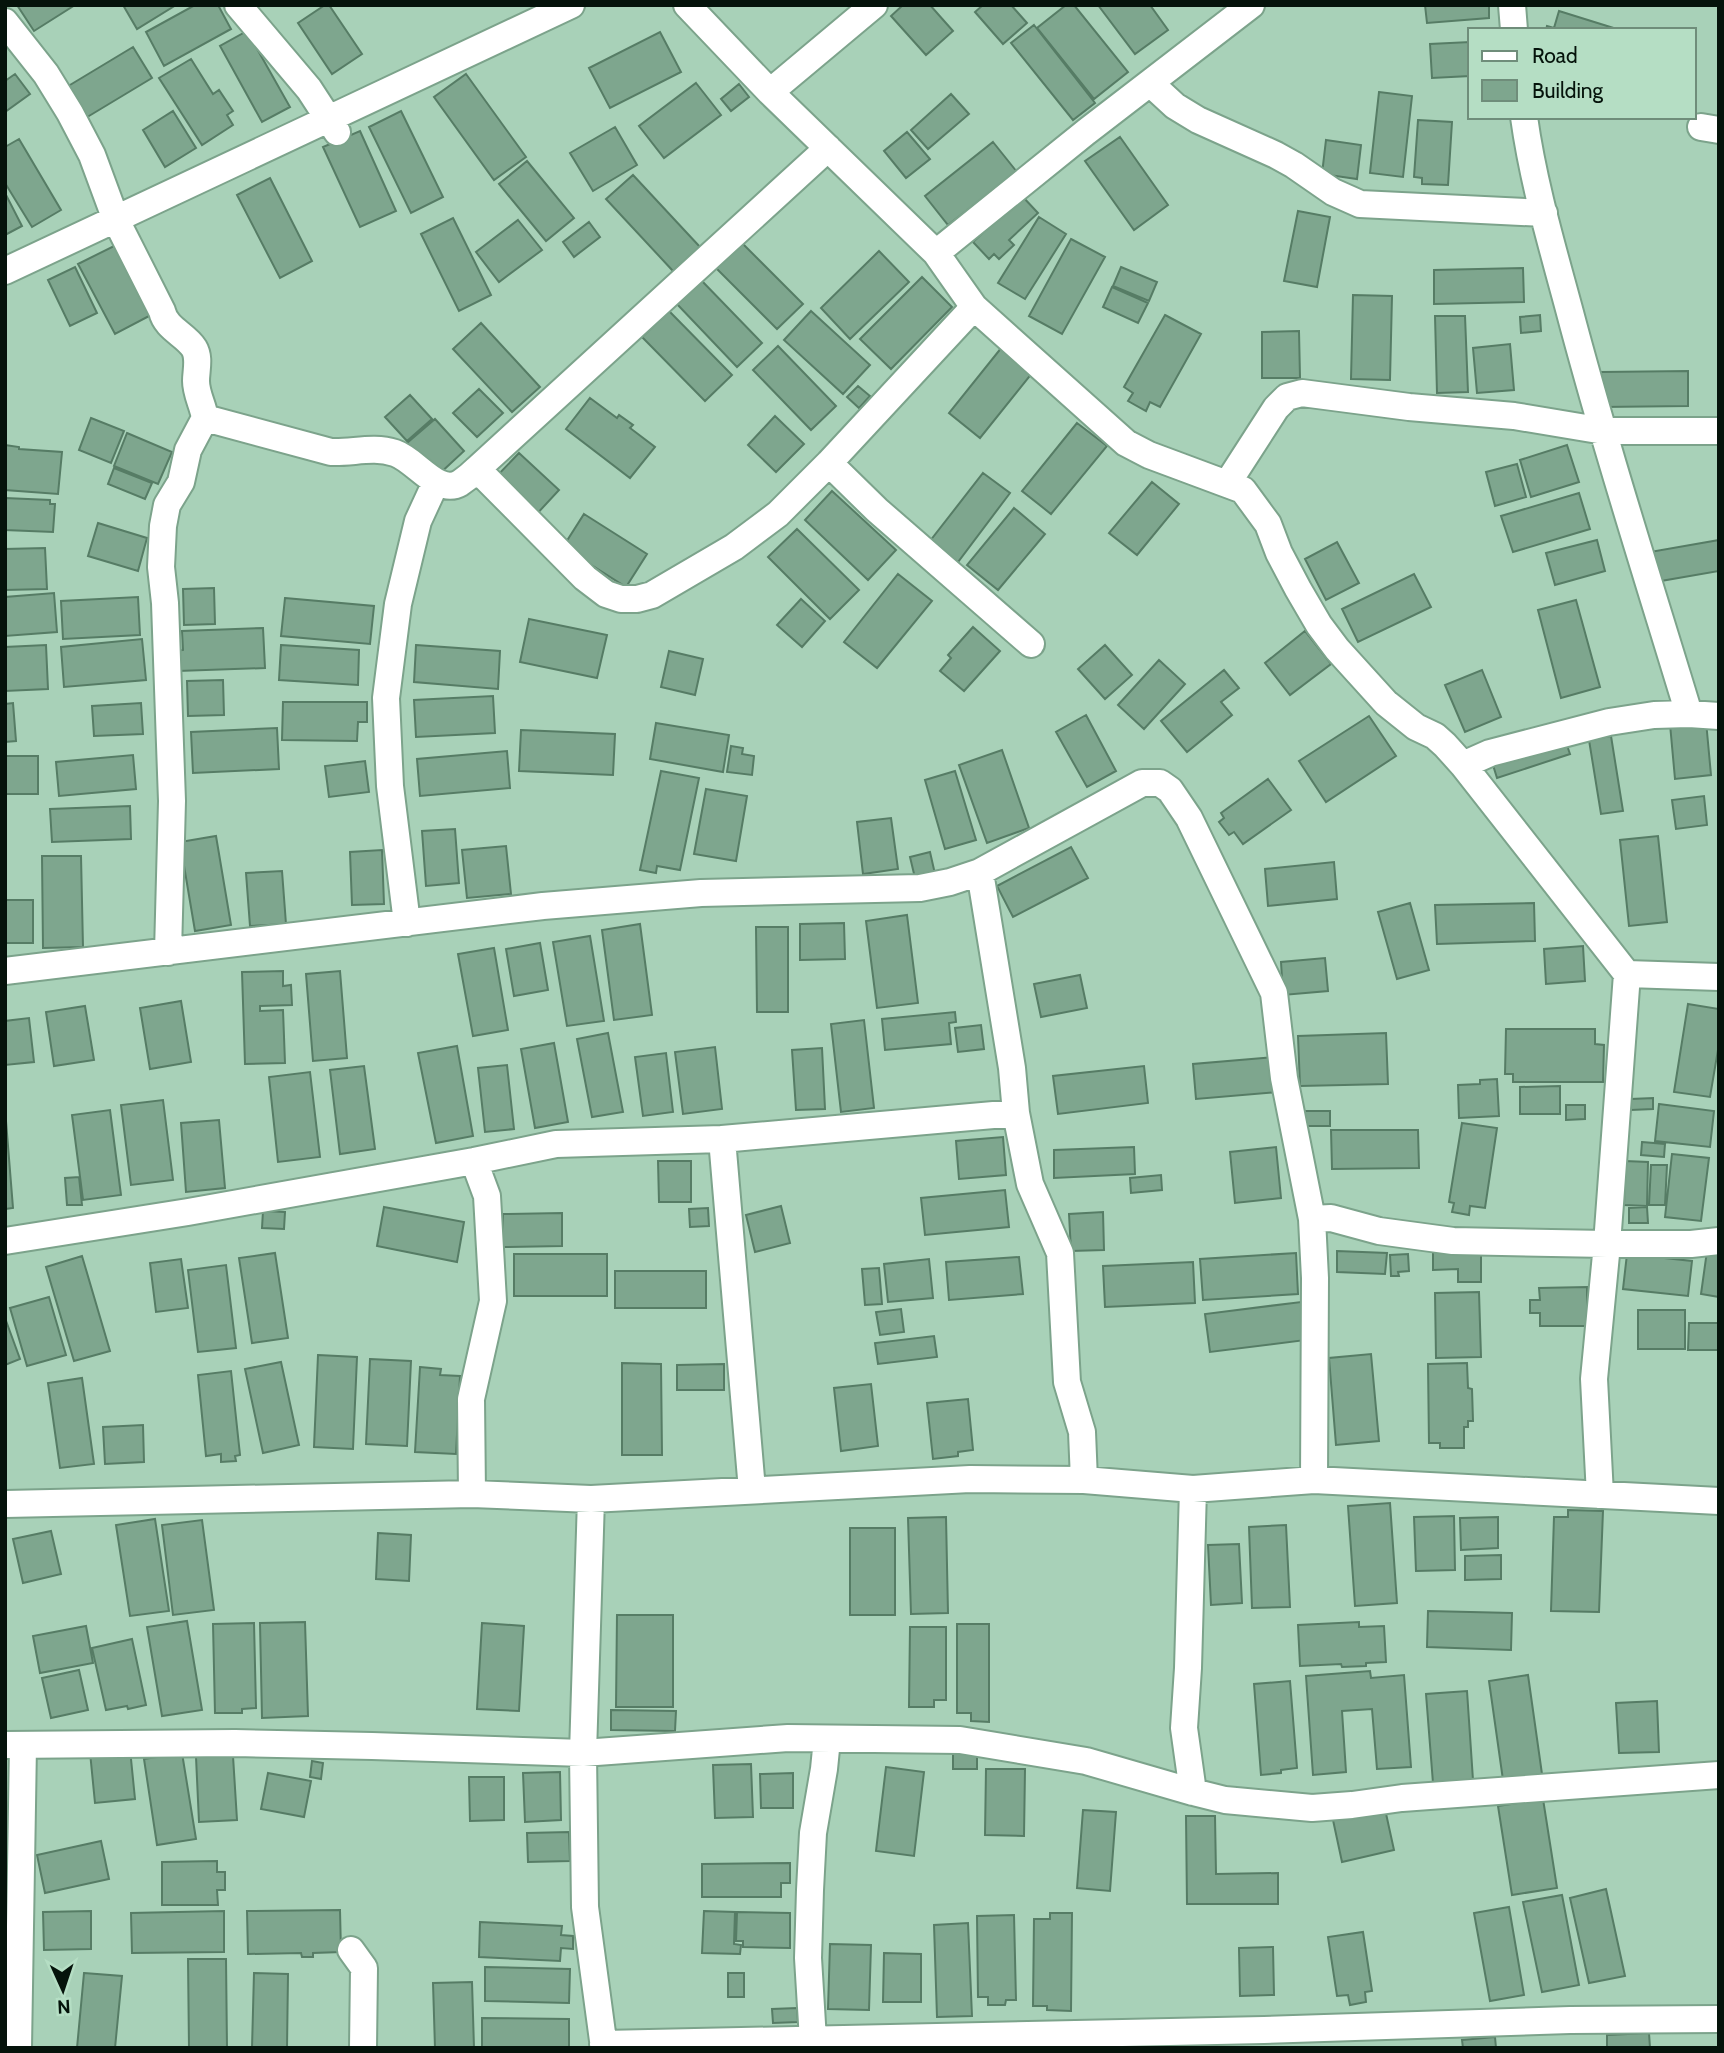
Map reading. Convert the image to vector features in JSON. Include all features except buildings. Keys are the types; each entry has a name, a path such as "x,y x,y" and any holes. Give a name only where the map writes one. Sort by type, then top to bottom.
{"street":[{"path":"239,5 285,59 334,126"},
{"path":"5,271 334,126 571,5"},
{"path":"687,5 770,92 936,253 974,307 1126,443 1149,455 1243,490 1268,524 1279,553 1298,589 1337,649 1386,703 1416,727 1446,745 1627,974 1594,1378 1600,1495"},
{"path":"770,92 874,5"},
{"path":"936,253 1251,5"},
{"path":"1512,5 1514,28"},
{"path":"5,22 46,74 70,113 92,155 116,220 164,319 194,347 197,361 198,396 205,418 188,450 181,482 167,505 160,567 165,603 172,801 168,952"},
{"path":"1150,83 1175,106 1198,120 1276,155 1332,192 1360,204 1544,213"},
{"path":"1524,119 1527,142 1580,353 1689,714"},
{"path":"205,418 331,452 368,449 395,453 436,482 448,486 462,482 828,148"},
{"path":"477,469 585,578 606,594 637,599 652,595 734,547 778,513 830,463 974,307"},
{"path":"1227,484 1276,408 1287,397 1302,393 1409,407 1514,416 1604,430 1719,431"},
{"path":"830,463 877,510 1031,645"},
{"path":"407,923 390,786 386,698 397,604 418,521 436,482"},
{"path":"1463,765 1490,753 1609,722 1654,715 1719,716"},
{"path":"5,971 543,906 701,892 920,888 950,883 980,872 1142,783 1160,783 1170,790 1189,818 1274,993 1284,1078 1312,1219 1315,1278 1314,1480"},
{"path":"980,872 1012,1068 1016,1113 1030,1184 1060,1253 1066,1382 1082,1432 1084,1480"},
{"path":"1627,974 1719,976"},
{"path":"5,1241 188,1212 556,1144 722,1139 1016,1113"},
{"path":"722,1139 752,1490"},
{"path":"471,1494 471,1399 492,1301 487,1196 474,1161"},
{"path":"1312,1219 1331,1219 1379,1231 1453,1241 1606,1244 1690,1244 1719,1241"},
{"path":"5,1504 471,1494 591,1499 970,1479 1084,1480 1193,1489 1314,1480 1719,1501"},
{"path":"1193,1489 1184,1728 1193,1793"},
{"path":"591,1499 583,1753 585,1907 604,2046 1278,2030 1570,2020 1719,2019"},
{"path":"18,2048 14,1745 235,1743 583,1753 788,1738 960,1740 1086,1761 1225,1800 1311,1808 1402,1798 1719,1775"},
{"path":"813,2040 808,1958 810,1890 813,1833 827,1739"},
{"path":"351,1950 364,1968 363,2048"}]}
